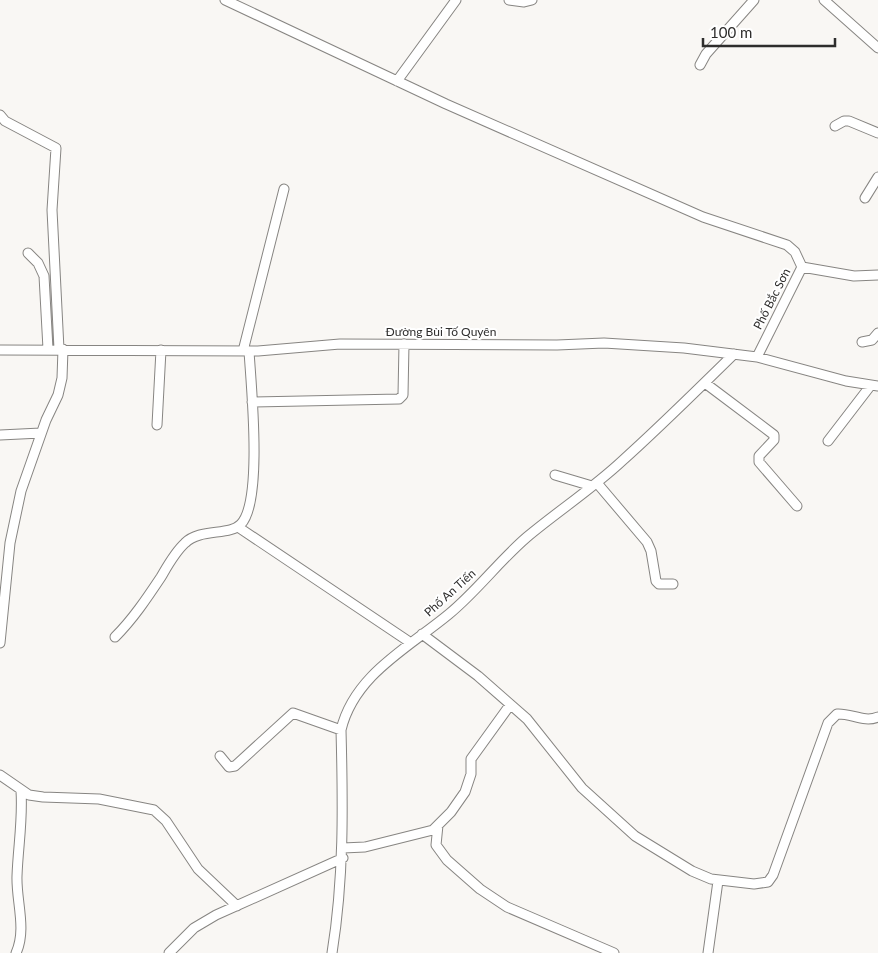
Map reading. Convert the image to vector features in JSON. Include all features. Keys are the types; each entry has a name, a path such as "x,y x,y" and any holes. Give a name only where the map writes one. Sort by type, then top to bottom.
{"street":[{"path":"225,0 396,80 703,217 787,245 795,252 802,267"},
{"path":"396,80 456,0"},
{"path":"509,0 524,2 532,0"},
{"path":"700,65 706,54 754,0"},
{"path":"824,0 878,48"},
{"path":"0,115 5,121 56,148 52,210 62,378 58,395 41,433 21,491 10,543 0,619 0,643"},
{"path":"835,126 844,121 849,121 878,133"},
{"path":"865,198 878,177"},
{"path":"114,637 138,610 186,541 202,534 238,526 246,515 251,497 254,464 252,402 246,351 284,189"},
{"path":"28,253 38,263 44,276 48,349"},
{"name":"Phố Bắc Sơn","path":"757,357 802,267 854,276 878,275"},
{"path":"862,342 872,340 878,333"},
{"name":"Đường Bùi Tố Quyên","path":"0,350 246,351 340,344 604,343 684,348 757,357 846,381 874,386"},
{"path":"252,402 399,399 403,395 404,344"},
{"path":"158,425 161,350"},
{"name":"Phố An Tiến","path":"332,953 339,912 343,853 340,730 346,711 364,684 396,653 450,614 526,538 594,484 705,383 734,354"},
{"path":"705,383 774,435 774,440 759,456 759,462 797,506"},
{"path":"828,441 874,386"},
{"path":"0,435 41,433"},
{"path":"555,474 594,484 647,542 651,551 656,581 659,584 672,584"},
{"path":"238,526 411,643"},
{"path":"422,634 478,676 527,719 582,788 622,825 647,844 692,871 718,881 743,881 754,884 768,882 773,875 815,755 832,718 844,714 862,719 878,717"},
{"path":"169,953 194,928 343,853 433,830 465,792 471,774 471,758 510,704"},
{"path":"220,756 229,767 235,766 293,713 340,730"},
{"path":"0,775 21,791 43,797 99,799 154,810 166,821 198,869 237,906"},
{"path":"16,953 21,913 17,877 22,819 21,791"},
{"path":"438,825 436,845 447,860 492,898 517,912 543,921 614,953"},
{"path":"708,953 718,881"}]}
